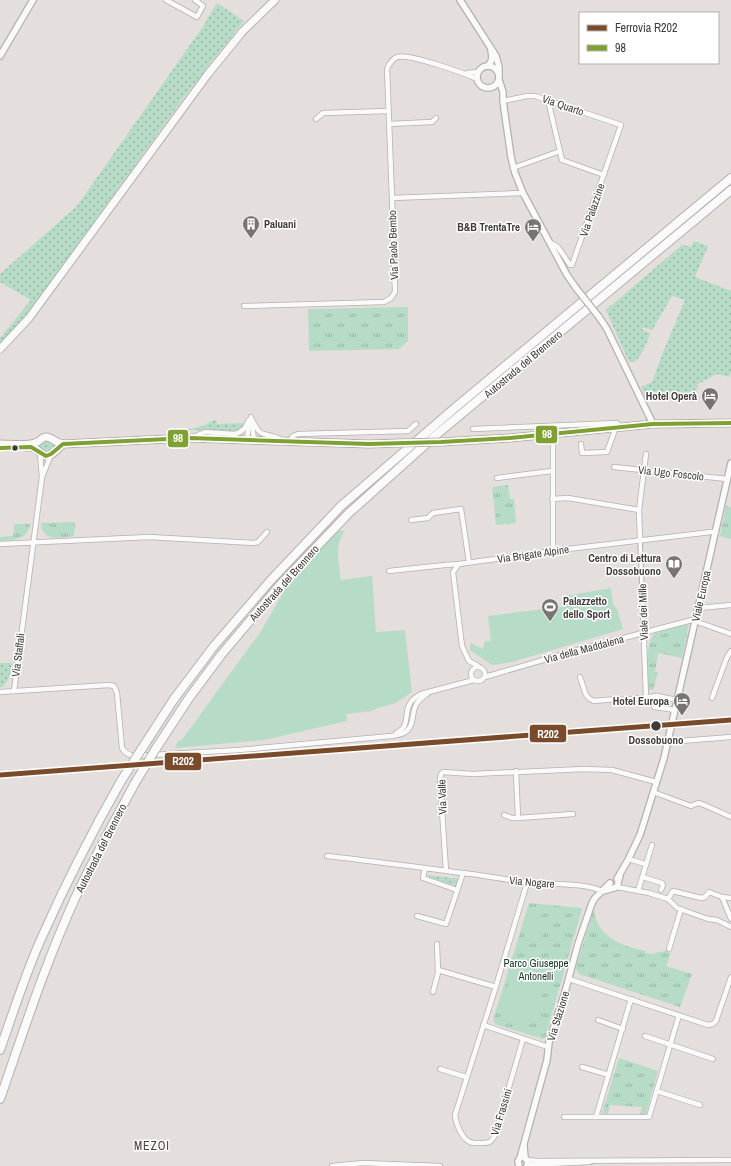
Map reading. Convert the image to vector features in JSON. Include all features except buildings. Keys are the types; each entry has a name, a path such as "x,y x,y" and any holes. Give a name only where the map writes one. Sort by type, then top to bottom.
{"highway":[{"name":"Autostrada del Brennero","path":"0,1050 41,940 85,847 121,781 174,699 214,646 271,580 341,506 456,407 731,178"},
{"name":"Autostrada del Brennero","path":"0,1099 48,963 77,894 135,783 189,698 221,656 280,585 349,513 436,435 731,190"}],"main road":[{"path":"0,349 29,318 208,74 243,31 275,0"},
{"path":"0,448 31,447 46,456 63,444 189,438 369,444 441,442 510,438 650,424 731,423"},
{"path":"0,444 34,444 47,437 52,439 54,449"},
{"path":"38,442 37,446 40,453"}],"street":[{"path":"0,56 33,0"},
{"path":"166,0 197,17 203,6 195,0"},
{"path":"460,0 496,56 499,67 499,80 503,92 513,168 523,193 567,275 600,317 607,329 650,424"},
{"path":"465,74 478,72 484,67 488,66 492,57 491,50"},
{"path":"392,198 387,69 390,62 397,57 410,57 465,74 477,79 483,87 494,87 499,80"},
{"path":"488,66 496,69 499,74"},
{"path":"477,79 478,72"},
{"path":"494,87 503,101"},
{"name":"Via Quarto","path":"503,101 527,96 535,96 621,125"},
{"path":"548,100 562,160 604,175"},
{"path":"316,119 323,113 388,110"},
{"path":"389,124 432,122 436,118"},
{"name":"Via Palazzine","path":"551,243 558,247 570,265 572,265 621,125"},
{"path":"513,168 560,151"},
{"name":"Via Paolo Bembo","path":"244,306 373,303 388,301 395,292 392,198 523,193"},
{"path":"189,438 206,432 235,434 245,428 251,420"},
{"path":"250,440 251,420"},
{"path":"251,420 261,434 275,436 287,442 293,436 298,434 408,431 416,424"},
{"path":"473,429 617,423 618,427 608,452 582,453 581,444"},
{"path":"553,445 553,552"},
{"name":"Via Staffali","path":"42,477 54,449"},
{"name":"Via Staffali","path":"40,453 42,477 32,543 14,691 114,686"},
{"name":"Viale dei Mille","path":"646,454 639,510 646,698"},
{"name":"Viale Europa","path":"671,728 731,463"},
{"name":"Via Ugo Foscolo","path":"614,467 728,479"},
{"path":"497,478 552,471"},
{"path":"552,499 568,498 639,510"},
{"path":"411,520 428,518 433,513 461,509 470,562"},
{"path":"0,544 149,537 254,543 258,542 267,532"},
{"name":"Via Brigate Alpine","path":"389,571 445,564 459,564 640,540 716,532"},
{"path":"459,564 453,572 453,578 462,646 470,662 474,680"},
{"path":"699,608 731,605"},
{"name":"Via della Maddalena","path":"114,686 117,693 121,743 124,752 130,755 239,750 391,736 403,728 406,723 407,709 410,702 421,694 427,694 461,682 474,680 479,681 496,673 692,620 696,621"},
{"path":"696,621 731,634"},
{"path":"712,698 731,650"},
{"path":"470,662 478,666"},
{"name":"Via della Maddalena","path":"461,682 478,666 484,670 496,673"},
{"path":"484,670 485,677"},
{"path":"580,677 583,690 590,699 594,701 658,696 677,700"},
{"path":"0,692 14,691"},
{"path":"658,696 654,697 652,700 654,707 675,710"},
{"name":"Via Stazione","path":"522,1163 524,1145 547,1060 548,1047 590,908 595,898 602,891 616,882 640,835 671,728"},
{"path":"668,742 731,737"},
{"name":"Via Valle","path":"446,871 440,778 441,774 445,772 462,774 516,771 612,770 656,782"},
{"path":"516,771 518,818"},
{"path":"653,792 691,806 702,804 731,817"},
{"path":"504,815 518,818 573,814"},
{"path":"638,891 652,845"},
{"name":"Via Nogare","path":"326,856 527,882 580,886 602,891"},
{"path":"629,859 646,864"},
{"path":"425,869 424,878 457,890"},
{"path":"417,916 446,924 463,873"},
{"path":"643,877 662,883 662,890"},
{"name":"Via Frassini","path":"523,1039 492,1141 472,1142 468,1140 456,1122 455,1115 496,987 527,882"},
{"path":"616,882 638,891 668,899 678,908 708,919 717,920 731,927"},
{"path":"668,899 673,891 701,898 705,897 709,892 722,897 731,898"},
{"path":"722,897 731,919"},
{"path":"669,949 682,909"},
{"path":"433,992 438,970 436,944"},
{"path":"438,970 496,987"},
{"path":"569,980 708,1025 713,1024 716,1021 731,977"},
{"path":"596,1117 631,999"},
{"path":"564,1117 649,1117 679,1015"},
{"path":"598,1020 623,1029"},
{"path":"483,1025 548,1047"},
{"path":"645,1036 713,1059"},
{"path":"582,1067 609,1075"},
{"path":"440,1069 466,1077"},
{"path":"657,1091 700,1105"},
{"path":"522,1163 731,1160"},
{"path":"332,1166 363,1163 440,1166"}],"green space":[{"path":"217,3 244,21 187,93 37,301 0,346 0,338 31,300 0,282 0,274 77,206 202,28"},
{"path":"694,241 708,246 695,277 731,291 731,372 729,377 717,374 698,384 694,402 656,398 647,393 645,396 641,387 652,382 685,300 672,296 652,330 643,327 642,330 650,333 640,356 632,362 629,362 606,310 682,245 691,247"},
{"path":"408,307 408,341 399,349 309,351 308,309"},
{"path":"216,420 217,424 243,423 242,428 236,431 187,430 203,426"},
{"path":"45,439 54,444 54,449 48,455 38,448 39,443"},
{"path":"508,485 510,499 514,499 516,523 496,525 492,487"},
{"path":"726,506 731,507 731,539 720,536"},
{"path":"75,522 74,536 58,538 45,534 41,523"},
{"path":"14,524 30,524 29,529 20,538 0,541 0,537 13,536"},
{"path":"339,530 345,531 339,542 338,548 338,561 341,580 372,576 376,632 405,630 412,692 396,703 377,708 372,711 346,714 347,721 264,740 175,748 178,741 181,741 261,631 283,593 282,587 311,556"},
{"path":"611,588 613,605 617,609 623,629 512,662 492,665 470,650 470,643 483,649 485,641 491,641 488,616 566,606 565,596"},
{"path":"689,624 682,658 658,653 655,672 658,672 653,690 648,690 647,660 649,644 655,633"},
{"path":"0,663 12,663 8,681 0,688"},
{"path":"429,875 459,879 456,886 429,877"},
{"name":"Parco Giuseppe Antonelli","path":"529,903 582,909 545,1038 543,1039 495,1024 493,1020"},
{"path":"594,909 596,919 600,927 612,939 619,943 646,951 645,953 653,954 666,951 671,953 666,966 692,974 680,1007 579,974 576,968"},
{"path":"533,914 547,918 541,940 526,935"},
{"path":"516,961 549,972 533,1023 500,1013"},
{"path":"619,1058 658,1071 646,1114 640,1114 642,1107 610,1105 608,1114 602,1113"}],"rail line":[{"name":"R202","path":"0,775 731,720"}],"transit line":[{"name":"98","path":"0,448 31,447 46,456 51,454 63,444 189,438 369,444 441,442 510,438 653,424 731,423"}],"place":[{"name":"Paluani","path":"251,239"},
{"name":"B&B TrentaTre","path":"533,242"},
{"name":"Hotel Operà","path":"710,411"},
{"name":"Centro di Lettura Dossobuono","path":"674,579"},
{"name":"Palazzetto dello Sport","path":"550,622"},
{"name":"Hotel Europa","path":"682,716"},
{"name":"Dossobuono","path":"656,726"}],"district":[{"name":"MEZOI","path":"152,1146"}]}
